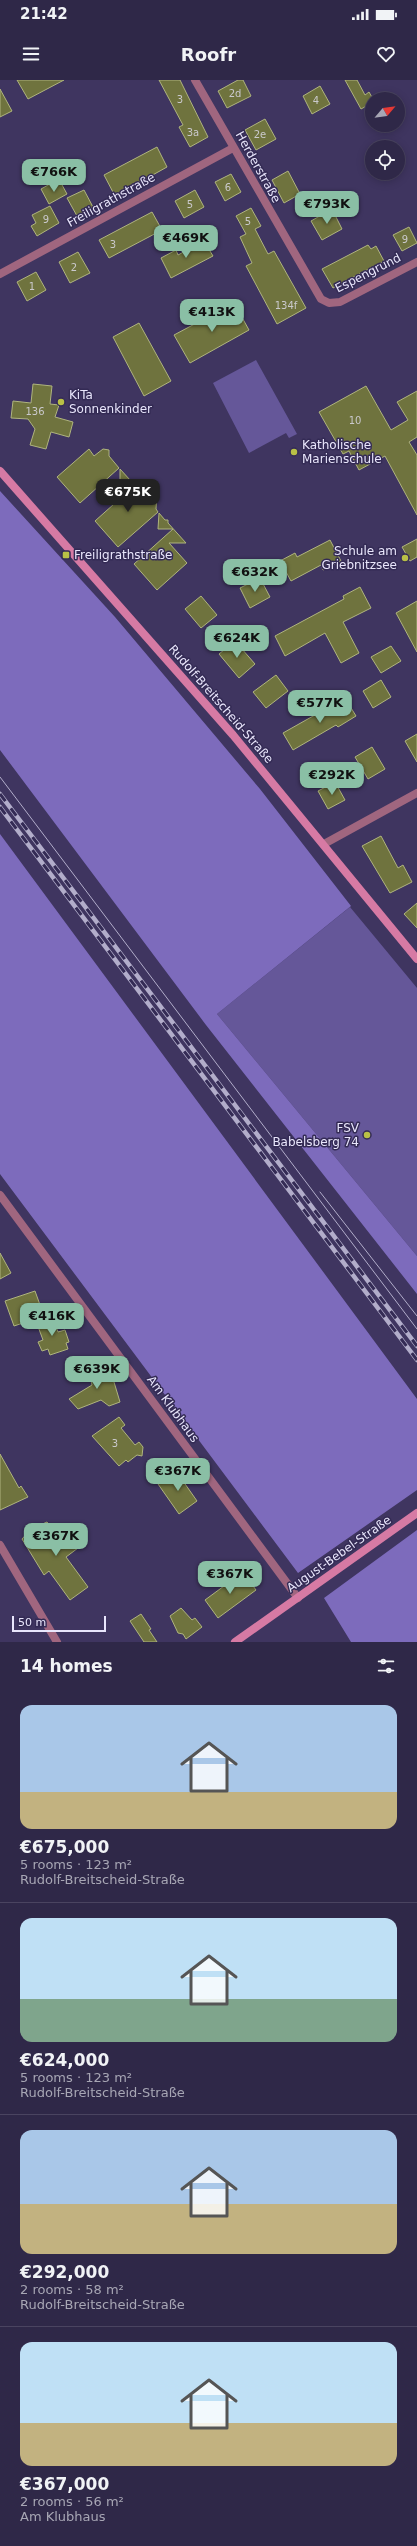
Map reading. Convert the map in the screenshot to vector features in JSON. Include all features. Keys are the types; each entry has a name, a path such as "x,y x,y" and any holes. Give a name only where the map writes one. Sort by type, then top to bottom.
{"street":[{"name":"Herderstraße","path":"195,80 315,292 321,299 329,303"},
{"name":"Freiligrathstraße","path":"0,274 233,148"},
{"name":"Espengrund","path":"329,303 340,302 417,262"},
{"name":"Rudolf-Breitscheid-Straße","path":"0,471 228,730 324,844 417,959"},
{"path":"324,844 417,793"},
{"name":"Am Klubhaus","path":"0,1195 298,1598"},
{"name":"August-Bebel-Straße","path":"235,1642 417,1513"},
{"path":"0,1545 57,1642"}],"shaded area":[{"path":"256,360 297,434 289,438 286,433 249,453 213,383"},
{"path":"0,491 115,617 260,789 351,906 217,1014 417,1256 417,1294 206,1025 0,750"},
{"path":"0,834 417,1399 417,1490 298,1573 0,1174"},
{"name":"FSV Babelsberg 74","path":"350,907 417,988 417,1256 217,1014"},
{"path":"417,1530 417,1642 351,1642 324,1598"}],"building":[{"path":"17,80 64,80 28,99"},
{"path":"159,80 180,80 208,137 190,147 179,127 183,125"},
{"path":"238,80 243,80 251,96 227,108 218,91"},
{"path":"345,80 357,80 365,95 365,107 361,109"},
{"path":"320,86 330,104 312,114 303,96"},
{"path":"0,89 12,111 0,117"},
{"path":"265,119 276,139 256,150 245,130"},
{"path":"157,147 167,167 115,196 104,175"},
{"path":"288,171 300,194 284,203 272,180"},
{"path":"231,174 241,192 225,201 215,182"},
{"path":"61,183 67,194 49,204 41,189 50,184 52,188"},
{"path":"84,190 93,207 77,216 67,198"},
{"path":"195,190 204,207 184,218 175,201"},
{"path":"50,206 59,223 37,236 31,226 36,223 32,215"},
{"path":"251,208 261,226 255,229 268,254 274,251 306,308 277,324 246,266 252,263 240,237 246,234 236,216"},
{"path":"332,209 342,229 322,240 311,221"},
{"path":"152,212 162,230 109,258 99,240"},
{"path":"409,227 417,243 402,251 393,235"},
{"path":"204,241 213,256 171,278 161,258 176,250 178,255"},
{"path":"368,245 371,249 376,246 384,261 333,288 322,269"},
{"path":"78,252 90,273 70,283 59,262"},
{"path":"36,272 46,290 27,301 17,282"},
{"path":"234,303 249,330 190,363 174,335"},
{"path":"139,323 171,381 144,396 113,337"},
{"path":"33,384 52,386 50,404 59,405 55,417 73,422 69,437 51,432 46,449 30,445 35,429 28,419 11,418 13,401 31,403"},
{"path":"366,386 391,430 408,420 397,402 417,391 417,437 409,442 417,455 417,515 385,456 359,470 349,451 343,454 319,412"},
{"path":"89,449 94,456 103,449 109,450 109,456 119,468 80,503 57,477"},
{"path":"120,469 141,492 157,493 156,509 158,512 118,547 95,521 133,487 120,485"},
{"path":"159,513 165,520 168,520 168,523 186,543 169,543 187,563 157,590 134,564 173,529 158,529"},
{"path":"417,539 417,557 410,561 402,547"},
{"path":"330,540 341,561 323,570 321,565 291,581 280,561 295,553 297,557"},
{"path":"260,578 270,597 250,608 240,588"},
{"path":"360,587 371,608 343,622 359,653 341,663 325,633 285,656 275,636 344,599 343,596"},
{"path":"201,596 217,615 201,628 185,609"},
{"path":"417,601 417,652 396,613"},
{"path":"235,641 255,664 239,678 219,654"},
{"path":"391,646 401,661 381,673 371,657"},
{"path":"276,675 288,691 266,708 253,692"},
{"path":"381,680 391,697 373,708 363,691"},
{"path":"345,698 356,716 338,727 336,725 293,750 283,733"},
{"path":"417,734 417,762 405,741"},
{"path":"372,747 385,769 368,779 355,757"},
{"path":"335,782 345,800 328,809 318,791"},
{"path":"381,836 398,868 403,865 412,882 390,893 362,846"},
{"path":"417,903 417,928 404,914"},
{"path":"0,1253 11,1273 0,1279"},
{"path":"35,1291 44,1316 14,1326 5,1301"},
{"path":"52,1316 58,1332 65,1330 69,1342 66,1343 68,1349 50,1355 48,1349 42,1351 38,1342 43,1340 36,1321"},
{"path":"99,1364 114,1382 120,1402 109,1406 101,1400 78,1409 69,1399 92,1385 89,1371"},
{"path":"119,1417 125,1425 121,1428 135,1445 139,1442 143,1447 142,1456 137,1455 128,1462 126,1460 119,1466 92,1436"},
{"path":"0,1454 19,1488 21,1486 28,1497 0,1510"},
{"path":"176,1471 197,1501 179,1514 158,1484"},
{"path":"47,1522 57,1535 67,1527 79,1544 78,1548 66,1557 88,1587 70,1600 49,1571 44,1575 22,1539 31,1529"},
{"path":"243,1572 256,1590 218,1618 205,1600"},
{"path":"181,1608 192,1620 195,1618 202,1627 186,1639 183,1634 178,1633 170,1616"},
{"path":"141,1614 151,1629 149,1630 157,1642 144,1642 130,1621"}],"tram line":[{"path":"0,777 417,1329"},
{"path":"320,1192 417,1316"}],"railway":[{"path":"0,794 417,1346"},
{"path":"0,807 417,1360"}],"place":[{"name":"KiTa Sonnenkinder","path":"61,402"},
{"name":"Katholische Marienschule","path":"294,452"},
{"name":"Freiligrathstraße","path":"66,555"},
{"name":"Schule am Griebnitzsee","path":"405,558"},
{"name":"FSV Babelsberg 74","path":"367,1135"}]}
